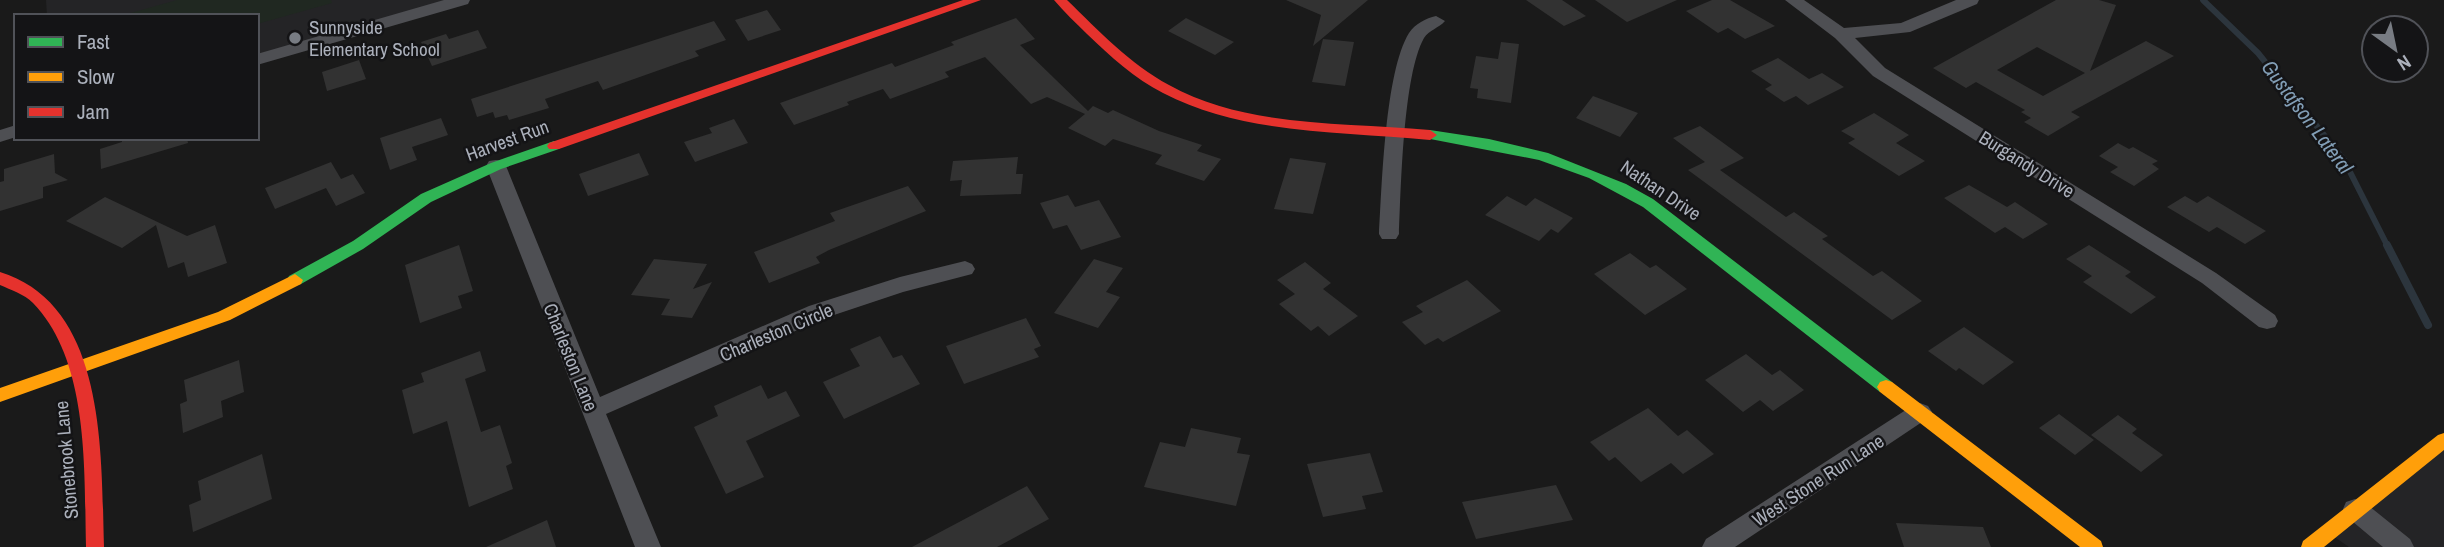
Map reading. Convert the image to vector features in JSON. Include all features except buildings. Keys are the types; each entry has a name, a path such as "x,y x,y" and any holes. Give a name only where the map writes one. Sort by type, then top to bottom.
{"street":[{"path":"259,59 462,0"},
{"name":"Harvest Run","path":"0,395 185,331 271,294 358,245 426,198 496,166 975,0"},
{"name":"Nathan Drive","path":"1060,0 1117,56 1166,90 1185,98 1252,116 1315,125 1397,131 1503,146 1555,159 1610,179 1648,203 2094,547"},
{"name":"Burgandy Drive","path":"1793,0 1842,34 1879,72 2209,278 2267,321"},
{"path":"1842,34 1904,28 1971,0"},
{"path":"1389,234 1397,131 1410,48 1418,33 1436,21"},
{"name":"Charleston Lane","path":"496,166 648,547"},
{"name":"Charleston Circle","path":"593,410 817,312 900,285 965,269"},
{"name":"Stonebrook Lane","path":"0,278 38,298 61,324 76,368 87,417 95,547"},
{"name":"West Stone Run Lane","path":"1715,547 1920,412"},
{"path":"2310,547 2444,440"},
{"path":"2355,509 2400,547"}],"shaded area":[{"name":"Sunnyside Elementary School","path":"46,0 461,0 259,59 259,14 47,14"},
{"path":"177,0 331,0 332,3 259,23 259,14 127,14"},
{"path":"2444,440 2444,547 2349,547 2327,532"}],"waterway":[{"name":"Gustafson Lateral","path":"2203,0 2258,53 2344,160 2388,247"},
{"name":"Gustafson Lateral","path":"2387,245 2428,325"}],"traffic: fast":[{"path":"1430,135 1517,149 1543,156 1621,188 1648,203 1886,387"},
{"path":"295,280 358,245 426,198 496,166 554,146"}],"traffic: slow":[{"path":"0,395 224,316 295,280"},
{"path":"1886,387 2094,547"},
{"path":"2310,547 2444,440"}],"traffic: jam":[{"path":"554,146 975,0"},
{"path":"1060,0 1138,71 1167,90 1196,103 1228,113 1295,124 1430,135"},
{"path":"0,278 38,298 57,321 71,349 88,415 95,547"}],"place":[{"name":"Sunnyside Elementary School","path":"295,38"}]}
